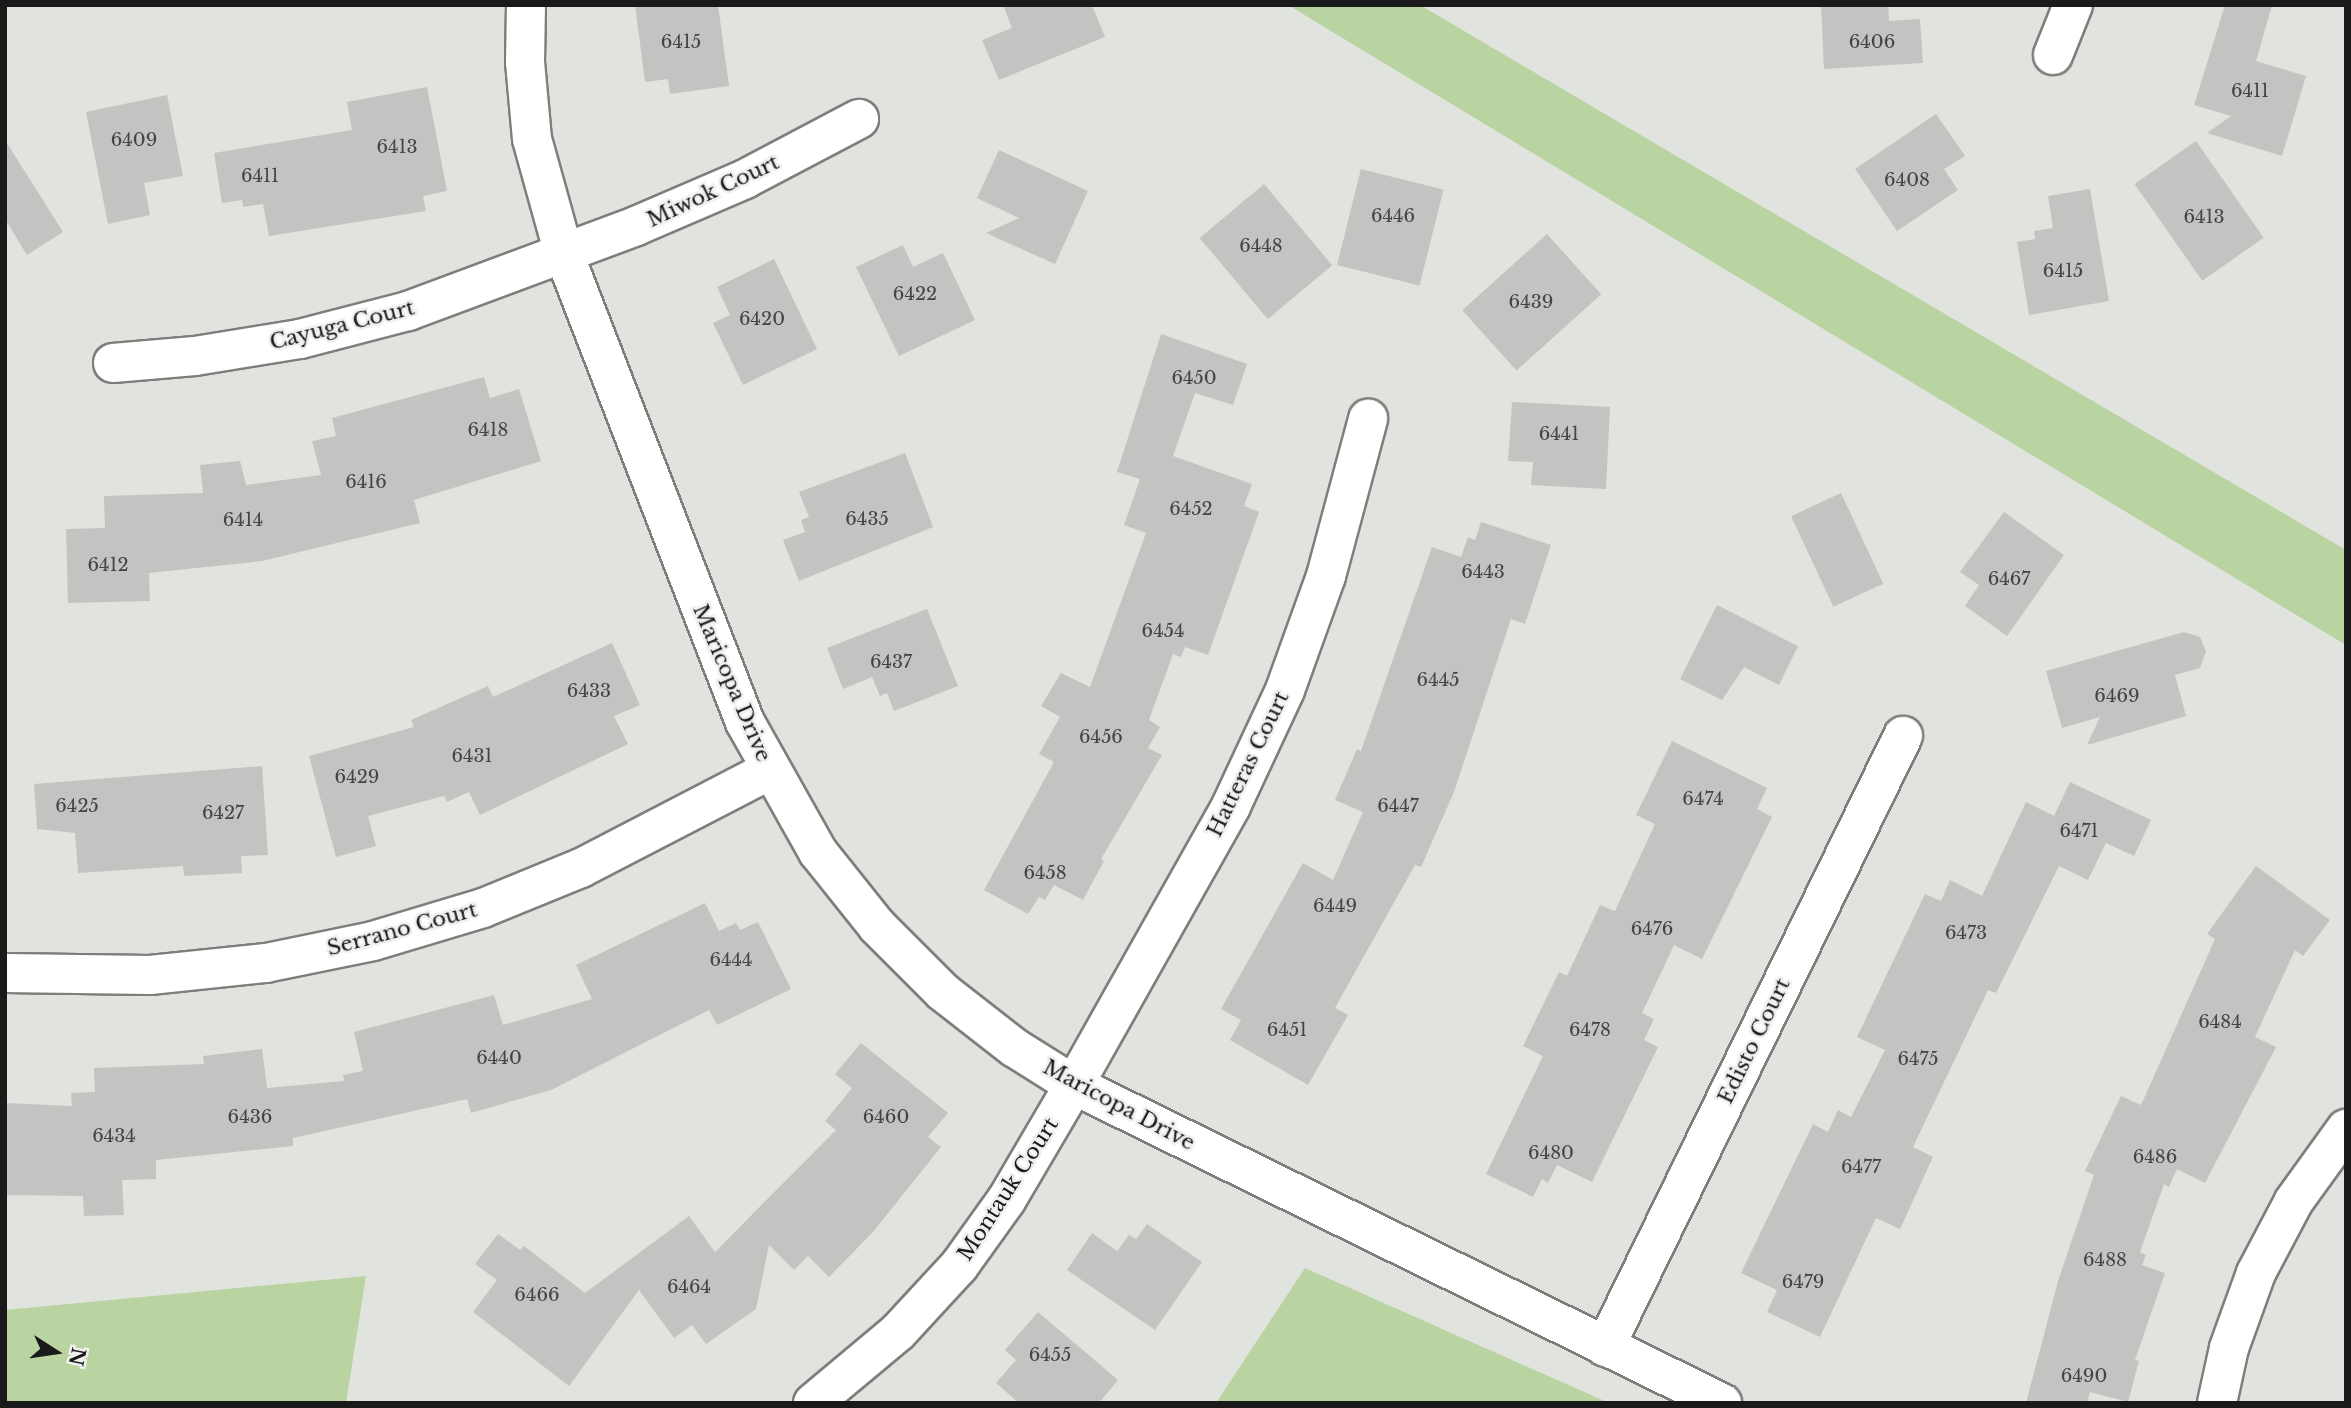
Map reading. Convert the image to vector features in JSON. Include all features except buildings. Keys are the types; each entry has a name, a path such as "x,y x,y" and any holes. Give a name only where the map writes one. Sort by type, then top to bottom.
{"street":[{"name":"Maricopa Drive","path":"526,5 524,62 532,139 564,254 745,722 768,771 818,852 877,926 943,992 1015,1048 1074,1085 1723,1403"},
{"path":"2053,55 2073,5"},
{"name":"Miwok Court","path":"564,254 745,179 859,119"},
{"name":"Cayuga Court","path":"113,363 195,356 300,339 408,311 564,254"},
{"name":"Hatteras Court","path":"1074,1085 1231,806 1284,690 1326,576 1368,419"},
{"name":"Edisto Court","path":"1605,1347 1903,736"},
{"name":"Serrano Court","path":"5,973 150,975 266,962 373,941 484,908 581,868 768,771"},
{"name":"Montauk Court","path":"813,1403 898,1332 959,1266 1007,1199 1074,1085"},
{"path":"2217,1403 2229,1348 2256,1273 2294,1200 2346,1129"}],"green space":[{"path":"1288,5 1420,5 2346,550 2346,645"},
{"path":"1305,1268 1609,1403 1216,1403"},
{"path":"366,1276 346,1403 5,1403 5,1310"}]}
